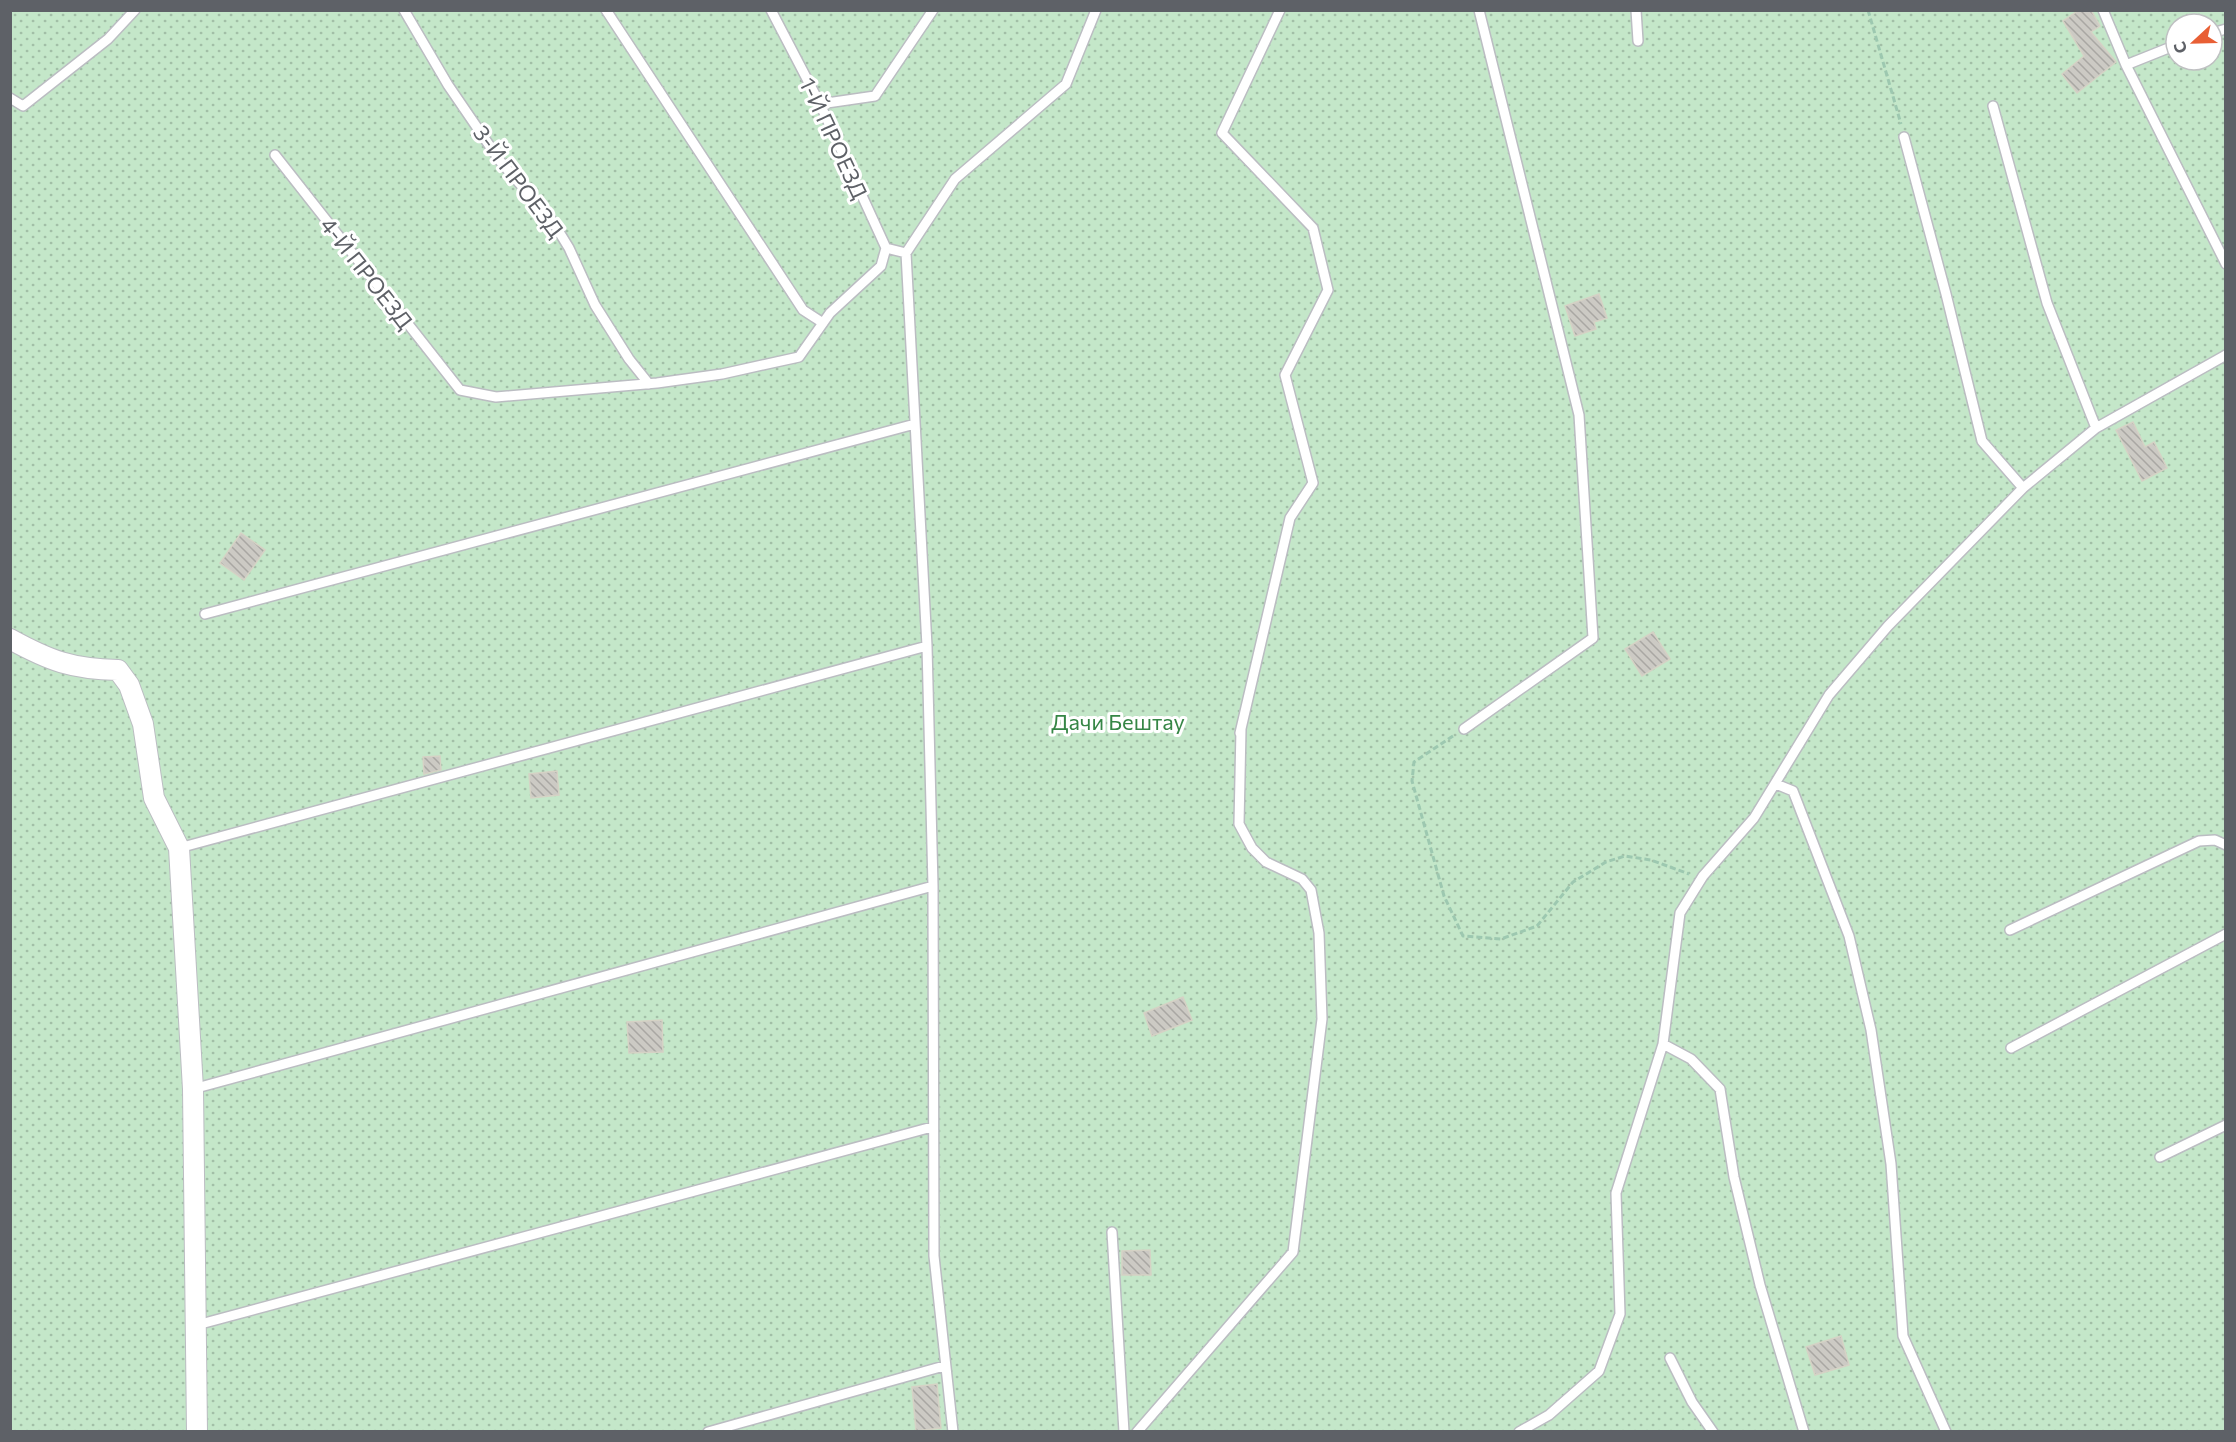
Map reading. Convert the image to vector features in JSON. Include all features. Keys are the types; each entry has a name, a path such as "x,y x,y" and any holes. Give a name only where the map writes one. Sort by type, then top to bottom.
{"street":[{"path":"10,639 49,660 88,670 118,670 129,686 143,724 154,798 164,824 179,848 193,1089 197,1431"}],"lane":[{"path":"10,98 23,106 108,39 135,10"},
{"name":"3-Й ПРОЕЗД","path":"404,10 448,85 500,161 553,222 569,248 595,305 649,384"},
{"path":"606,10 803,310 823,323"},
{"name":"1-Й ПРОЕЗД","path":"771,10 819,104 886,248"},
{"path":"819,104 875,96 933,10"},
{"path":"953,1431 944,1366 934,1256 933,886 927,646 906,253 955,179 1066,84 1096,10"},
{"path":"1137,1431 1293,1252 1322,1019 1318,933 1311,890 1302,879 1266,862 1252,848 1239,824 1241,731 1290,518 1313,483 1285,375 1328,290 1313,228 1222,133 1280,10"},
{"path":"1464,729 1593,638 1579,415 1479,10"},
{"path":"1636,10 1638,41"},
{"path":"2103,10 2126,65 2226,264"},
{"path":"2126,65 2164,50"},
{"path":"1994,106 2047,303 2096,428"},
{"path":"1904,137 1952,315 1982,441 2023,488"},
{"name":"4-Й ПРОЕЗД","path":"275,156 459,390 496,397 649,384"},
{"path":"649,384 723,374 799,357 830,313 881,266 886,248 906,253"},
{"path":"1519,1431 1549,1415 1599,1371 1620,1314 1616,1193 1663,1044 1680,914 1703,876 1754,818 1836,687 1887,626 2023,488 2096,428 2226,355"},
{"path":"205,614 915,424"},
{"path":"179,848 927,646"},
{"path":"1776,784 1793,791 1849,936 1871,1030 1891,1164 1903,1336 1946,1431"},
{"path":"2010,930 2199,841 2215,840 2226,845"},
{"path":"193,1089 933,886"},
{"path":"2011,1048 2226,934"},
{"path":"1663,1044 1691,1059 1720,1089 1734,1177 1760,1285 1804,1431"},
{"path":"2160,1157 2226,1125"},
{"path":"197,1325 932,1127"},
{"path":"1112,1232 1124,1431"},
{"path":"1671,1358 1692,1402 1713,1431"},
{"path":"708,1431 944,1366"}],"path":[{"path":"1868,10 1904,137"},
{"path":"1464,729 1414,762 1412,781 1444,896 1463,936 1502,939 1531,929 1537,926 1573,882 1606,862 1625,856 1651,860 1682,874 1703,876"}],"green space":[{"name":"Дачи Бештау","path":"11,11 2225,11 2225,1431 11,1431"}],"building":[{"path":"2079,10 2091,10 2100,26 2091,32 2116,62 2077,93 2062,74 2084,56 2063,21"},
{"path":"1599,294 1607,318 1594,322 1596,329 1575,336 1565,306"},
{"path":"2133,422 2145,447 2154,442 2167,468 2142,481 2116,430"},
{"path":"241,533 265,550 244,580 220,563"},
{"path":"1653,632 1670,659 1642,676 1625,649"},
{"path":"440,756 441,770 424,774 423,757"},
{"path":"557,771 559,795 531,798 529,774"},
{"path":"1183,997 1192,1020 1152,1036 1144,1013"},
{"path":"662,1020 663,1052 629,1053 627,1022"},
{"path":"1150,1250 1151,1275 1122,1275 1122,1251"},
{"path":"1841,1336 1849,1365 1815,1375 1806,1347"},
{"path":"937,1384 941,1428 916,1431 912,1387"}]}
